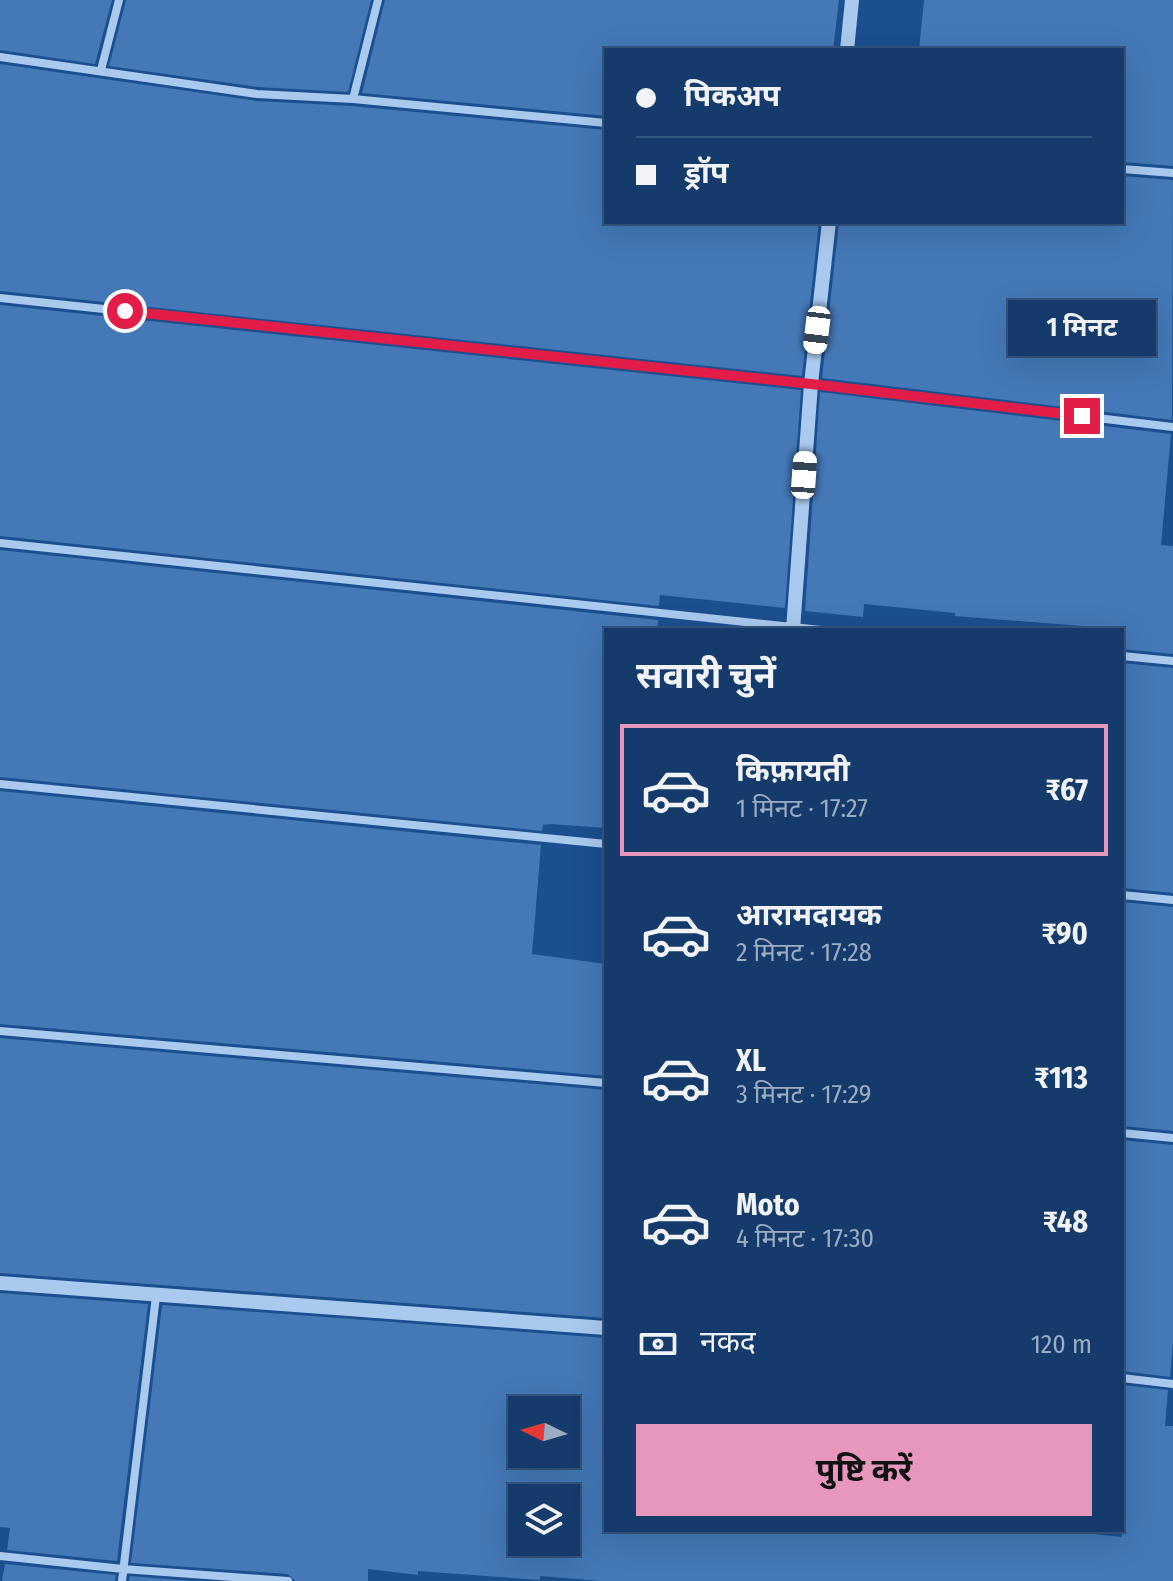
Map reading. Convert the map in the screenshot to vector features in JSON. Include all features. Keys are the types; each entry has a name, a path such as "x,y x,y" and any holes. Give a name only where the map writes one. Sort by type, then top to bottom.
{"street":[{"path":"101,70 119,0"},
{"path":"353,99 378,0"},
{"path":"847,48 852,0"},
{"path":"0,57 257,94 353,99 604,123"},
{"path":"1124,169 1173,173"},
{"path":"794,628 811,384 829,224"},
{"path":"0,298 811,384 1173,427"},
{"path":"0,543 785,628"},
{"path":"1124,656 1173,661"},
{"path":"0,784 604,844"},
{"path":"1124,895 1173,900"},
{"path":"0,1031 604,1083"},
{"path":"1124,1133 1173,1138"},
{"path":"0,1283 604,1328"},
{"path":"122,1581 156,1296"},
{"path":"1124,1378 1173,1384"},
{"path":"0,1556 288,1581"}],"building":[{"path":"0,0 112,0 95,64 0,50"},
{"path":"126,0 371,0 348,92 258,87 109,66"},
{"path":"385,0 839,0 833,48 604,48 604,116 362,93"},
{"path":"924,0 1173,0 1173,166 1124,162 1124,48 919,48"},
{"path":"0,64 257,101 352,106 604,130 604,224 819,224 802,376 0,291"},
{"path":"1124,176 1173,180 1172,420 822,378 839,224 1124,224"},
{"path":"0,305 801,390 785,608 660,595 659,606 0,536"},
{"path":"820,392 1171,434 1161,545 1173,546 1173,654 1124,649 1124,628 955,616 955,613 864,604 863,617 805,611"},
{"path":"0,550 658,620 657,628 604,628 604,828 550,824 543,825 542,831 0,777"},
{"path":"1124,663 1173,668 1173,893 1124,888"},
{"path":"0,791 541,845 532,954 604,964 604,1076 0,1024"},
{"path":"1124,902 1173,907 1173,1131 1124,1126"},
{"path":"0,1038 604,1090 604,1318 0,1273"},
{"path":"1124,1140 1173,1145 1173,1342 1170,1377 1124,1371"},
{"path":"0,1293 148,1304 117,1561 7,1550 10,1528 0,1527"},
{"path":"162,1305 604,1338 604,1532 1075,1532 1122,1537 1124,1385 1168,1390 1165,1426 1173,1426 1173,1581 601,1581 418,1571 418,1575 368,1569 368,1581 295,1581 288,1574 131,1563"},
{"path":"5,1564 116,1575 115,1581 2,1581"},
{"path":"130,1576 192,1581 129,1581"}],"route":[{"path":"125,311 1082,416"}]}
